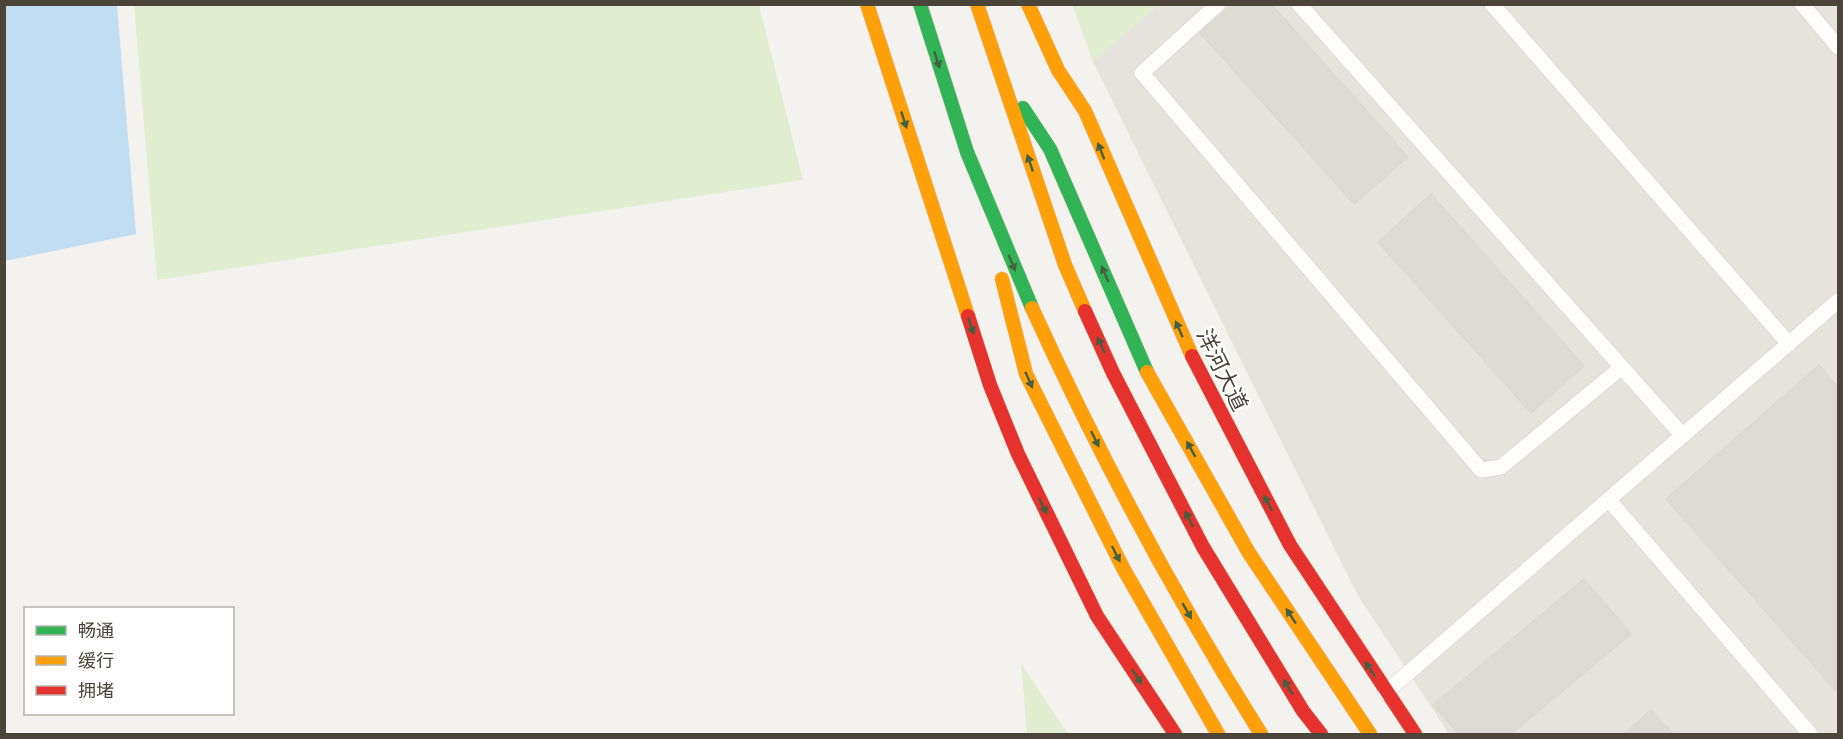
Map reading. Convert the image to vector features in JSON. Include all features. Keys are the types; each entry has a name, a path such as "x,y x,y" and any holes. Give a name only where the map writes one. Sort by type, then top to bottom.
{"main road":[{"path":"867,4 990,385 1018,454 1097,616 1175,735"},
{"path":"920,4 977,181 1026,374 1123,568 1218,735"},
{"path":"977,4 1065,265 1113,373 1203,547 1303,711 1321,735"},
{"name":"洋河大道","path":"1028,4 1058,70 1085,111 1204,384 1290,545 1385,693 1415,735"},
{"path":"997,67 1050,149 1149,375 1249,553 1370,735"},
{"path":"977,181 1032,310 1117,486 1221,672 1261,735"}],"lane":[{"path":"1218,4 1142,73 1481,470 1500,467 1622,368"},
{"path":"1299,4 1683,436"},
{"path":"1492,4 1789,344"},
{"path":"1802,4 1839,47"},
{"path":"1385,693 1839,301"},
{"path":"1609,500 1810,735"}],"shaded area":[{"path":"1073,5 1838,5 1838,734 1449,734 1357,594 1093,62"},
{"path":"1337,5 1437,5 1732,345 1674,395"},
{"path":"1549,5 1745,5 1838,114 1838,247 1792,287"}],"green space":[{"path":"1073,4 1159,4 1159,5 1093,62"},
{"path":"134,5 759,5 803,180 157,280"},
{"path":"1021,663 1068,734 1027,734"}],"water":[{"path":"5,4 117,5 136,234 5,261"}],"building":[{"path":"1233,4 1271,4 1408,157 1354,204 1200,33"},
{"path":"1431,194 1584,366 1531,413 1378,242"},
{"path":"1819,365 1838,387 1838,693 1666,499"},
{"path":"1584,579 1631,634 1511,734 1459,734 1433,705"},
{"path":"1651,710 1673,734 1624,734"}],"traffic: fast":[{"path":"920,4 967,152 1032,308"},
{"path":"1023,108 1050,149 1147,372"}],"traffic: slow":[{"path":"867,4 968,316"},
{"path":"977,4 1065,265 1085,311"},
{"path":"1028,4 1058,70 1085,111 1192,356"},
{"path":"1002,279 1026,374 1123,568 1218,734"},
{"path":"1032,308 1139,525 1198,630 1261,734"},
{"path":"1147,372 1249,553 1370,734"}],"traffic: jam":[{"path":"1085,311 1113,373 1203,547 1303,711 1321,734"},
{"path":"968,316 990,385 1018,454 1097,616 1175,734"},
{"path":"1192,356 1290,545 1415,734"}]}
